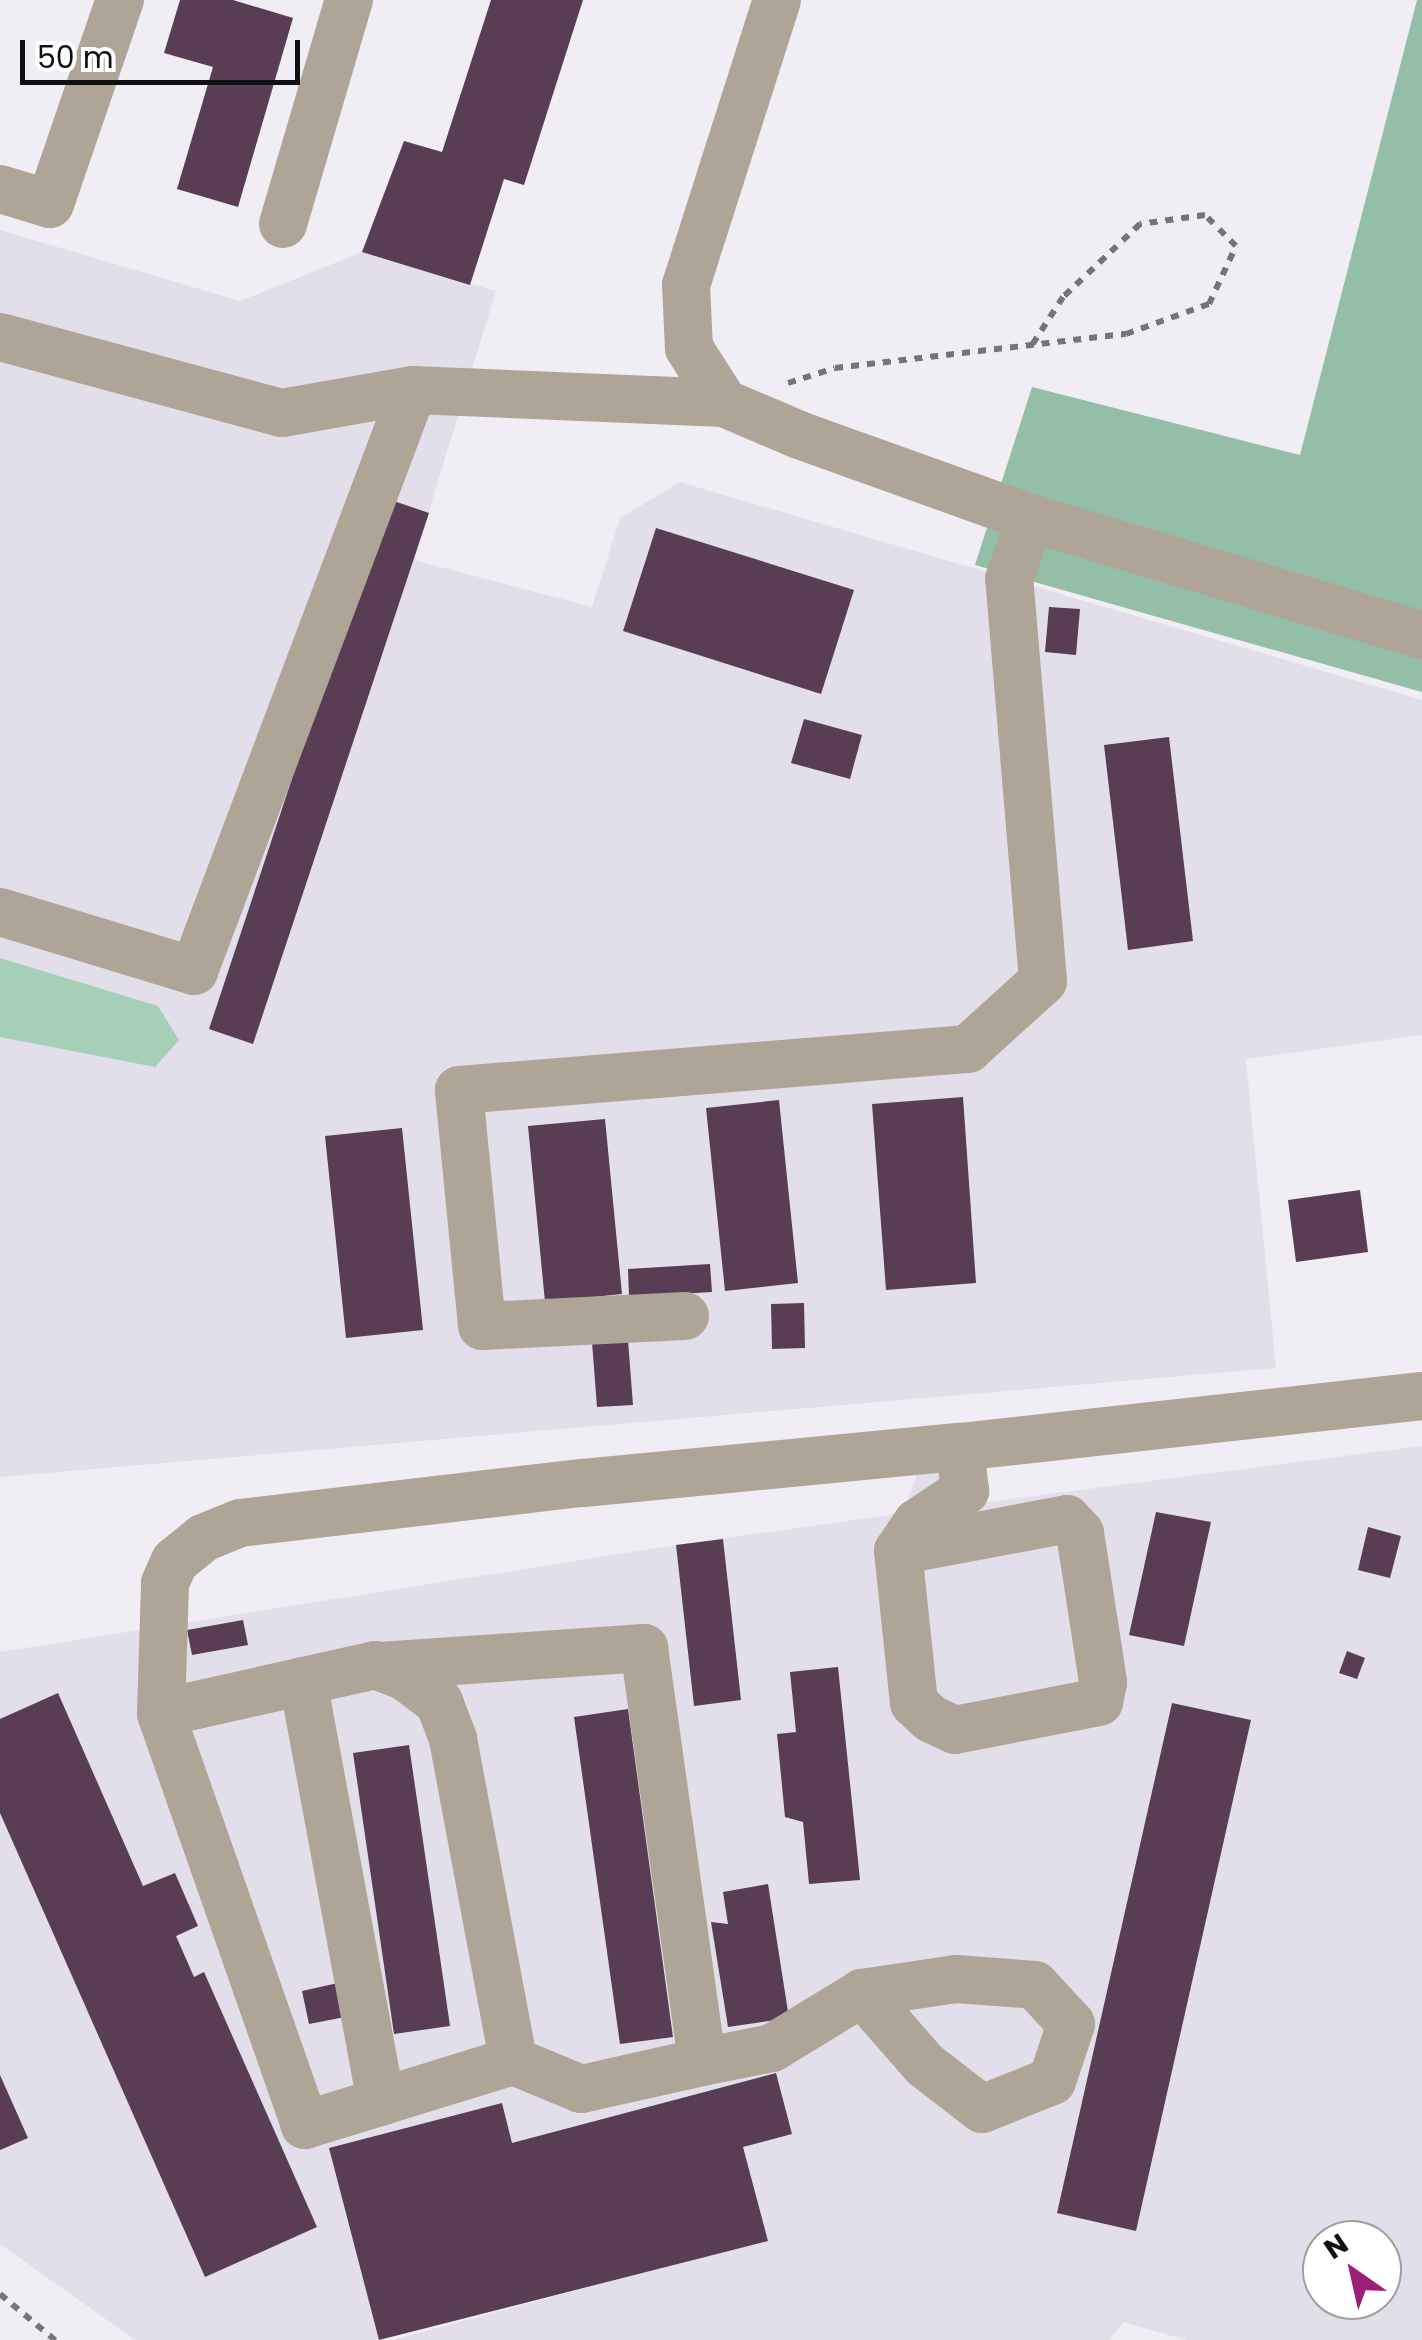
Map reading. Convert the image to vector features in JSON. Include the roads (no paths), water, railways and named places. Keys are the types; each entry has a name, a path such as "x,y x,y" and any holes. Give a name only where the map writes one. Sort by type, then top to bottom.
{"street":[{"path":"0,189 50,204 120,0"},
{"path":"282,224 349,0"},
{"path":"724,403 689,348 686,285 776,0"},
{"path":"0,336 282,413 412,390 724,403 799,435 1031,518 1422,635"},
{"path":"0,912 194,971 412,390"},
{"path":"684,1316 482,1326 459,1090 968,1049 1042,981 1009,578 1031,518"},
{"path":"862,1993 772,2048 581,2089 513,2062 305,2125 161,1713 165,1583 174,1561 202,1538 240,1523 584,1483 960,1447 1422,1396"},
{"path":"898,1551 1067,1519 1080,1533 1102,1682 1098,1702 955,1730 930,1719 914,1703 907,1669 898,1551 916,1523 965,1491 960,1447"},
{"path":"161,1713 380,1666 644,1648 702,2062"},
{"path":"380,1666 404,1676 439,1702 452,1739 513,2062"},
{"path":"303,1681 382,2102"}]}
